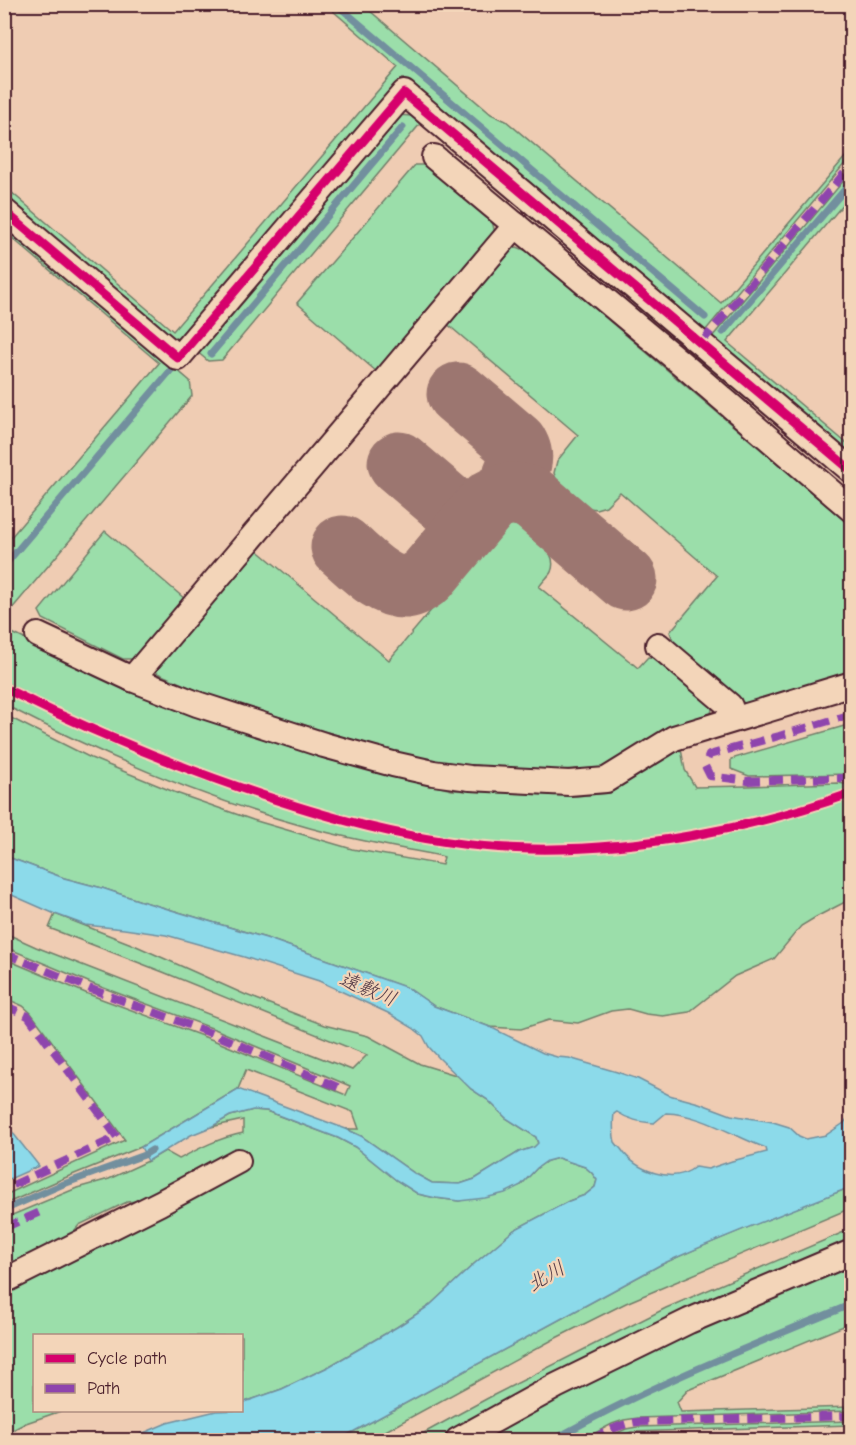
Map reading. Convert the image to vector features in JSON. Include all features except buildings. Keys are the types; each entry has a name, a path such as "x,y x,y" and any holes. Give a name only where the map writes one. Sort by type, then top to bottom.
{"street":[{"path":"4,211 178,358 404,93 852,471"},
{"path":"434,157 852,510"},
{"path":"132,679 516,225"},
{"path":"38,634 132,679 197,704 324,745 393,764 470,778 569,783 606,780 674,738 852,684"},
{"path":"658,645 730,706 734,719"},
{"path":"4,1281 238,1161"},
{"path":"458,1440 556,1386 689,1321 852,1252"}],"green space":[{"path":"325,4 363,5 491,114 506,121 721,303 852,149 851,156 705,331 403,78 182,338 171,339 5,198 4,186 173,331 398,67"},
{"path":"398,115 411,116 420,124 222,360 208,361 196,351"},
{"path":"415,165 424,165 492,221 495,233 377,372 297,303"},
{"path":"851,172 851,195 727,342 851,447 851,455 712,337"},
{"path":"5,223 190,381 192,396 5,617 5,544 159,363 5,232"},
{"path":"517,247 527,251 851,526 851,672 749,704 738,701 676,649 670,632 717,576 620,492 606,506 596,509 584,507 558,485 554,473 557,461 578,435 446,323 508,249"},
{"path":"512,524 534,536 551,556 553,564 551,572 539,587 638,668 648,657 662,659 713,704 711,714 668,728 602,768 558,770 492,767 435,761 388,751 203,693 157,673 156,667 256,549 389,660 500,529"},
{"path":"105,531 185,599 134,659 123,659 43,619 39,611"},
{"path":"4,629 112,682 192,715 326,759 452,790 576,796 610,793 681,749 685,770 695,787 838,783 851,785 851,788 790,809 749,819 685,832 593,843 500,844 410,832 300,804 192,766 84,720 5,682"},
{"path":"5,692 111,742 184,772 258,798 367,830 465,849 536,853 582,852 674,843 764,824 851,797 851,899 801,926 774,959 735,976 689,1012 663,1016 628,1009 611,1011 578,1023 549,1020 521,1029 490,1027 434,1006 407,988 266,938 64,878 5,856 5,715 91,758 179,794 253,820 352,849 442,865 444,857 310,828 192,790 116,758 5,705"},
{"path":"851,724 851,774 749,776 731,769 731,759"},
{"path":"55,914 134,945 246,995 324,1025 368,1036 420,1064 459,1076 506,1118 536,1137 538,1144 519,1152 475,1179 460,1184 432,1183 361,1136 346,1129 359,1129 353,1112 246,1070 238,1089 141,1147 5,1204 5,1195 125,1140 31,1013 23,1006 5,998 5,959 88,994 213,1040 346,1095 350,1086 217,1030 93,984 5,947 5,933 352,1070 367,1055 49,928"},
{"path":"253,1110 266,1111 338,1138 355,1147 396,1180 418,1194 436,1198 459,1201 521,1185 537,1168 547,1161 558,1158 585,1167 597,1180 595,1187 585,1195 514,1230 429,1306 397,1327 328,1367 282,1389 243,1403 243,1334 33,1334 33,1412 58,1412 26,1423 5,1434 5,1285 156,1199 127,1202 79,1225 66,1241 5,1276 5,1218 77,1188 109,1179 165,1151 179,1159 202,1147 243,1133 243,1120 211,1127 230,1116"},
{"path":"851,1187 851,1208 626,1303 556,1338 369,1440 338,1440 660,1265 755,1224"},
{"path":"851,1229 851,1242 552,1378 438,1440 411,1440 490,1397 666,1308"},
{"path":"851,1262 851,1323 688,1390 677,1402 681,1412 851,1407 851,1411 638,1418 612,1424 582,1440 477,1440 616,1366"},
{"path":"851,1421 851,1425 631,1432 615,1440 602,1440 626,1429 637,1427"}],"water":[{"path":"5,856 64,878 266,938 408,988 434,1006 490,1027 543,1053 617,1072 638,1079 669,1095 731,1115 789,1127 806,1139 826,1135 844,1123 851,1114 851,1187 731,1234 660,1265 338,1440 127,1440 167,1423 212,1412 243,1412 243,1403 282,1389 328,1367 429,1306 514,1230 585,1195 595,1187 597,1180 585,1167 558,1158 547,1161 521,1185 505,1193 459,1201 436,1198 418,1194 396,1180 355,1147 338,1138 267,1111 253,1110 230,1116 191,1135 148,1161 141,1147 238,1089 361,1136 432,1183 460,1184 475,1179 538,1143 536,1137 506,1118 488,1100 471,1089 429,1047 423,1036 388,1013 319,981 244,957 166,935 85,925 5,892","holes":["617,1112 635,1120 654,1123 666,1113 692,1117 766,1148 767,1152 708,1169 695,1167 676,1175 655,1173 636,1164 615,1142 614,1114"]},
{"path":"5,1123 39,1166 4,1181"}],"waterway":[{"path":"336,4 705,317"},
{"path":"211,354 403,127"},
{"path":"723,332 852,181"},
{"path":"4,566 171,370"},
{"path":"4,1210 152,1150"},
{"path":"553,1440 663,1384 852,1304"}],"taxiway":[{"path":"458,394 516,443 521,457 514,479 518,486 533,499"},
{"path":"399,463 453,509 468,514 483,509"},
{"path":"342,547 380,579 406,587 427,576 490,501 501,496 516,494 533,499 626,579"}],"marked path":[{"path":"701,343 852,164"},
{"path":"852,714 709,755 705,766 710,776 748,781 852,779"},
{"path":"4,953 91,989 216,1035 340,1088"},
{"path":"4,1005 28,1016 117,1137 4,1189"},
{"path":"4,1228 40,1212"},
{"path":"591,1440 619,1426 637,1422 852,1416"}],"cycle path":[{"path":"4,211 178,358 404,93 852,471"},
{"path":"4,688 134,747 251,792 369,827 449,842 531,849 571,849 653,842 734,827 814,806 852,793"}],"water label":[{"name":"遠敷川","path":"368,989"},
{"name":"北川","path":"546,1276"}]}
